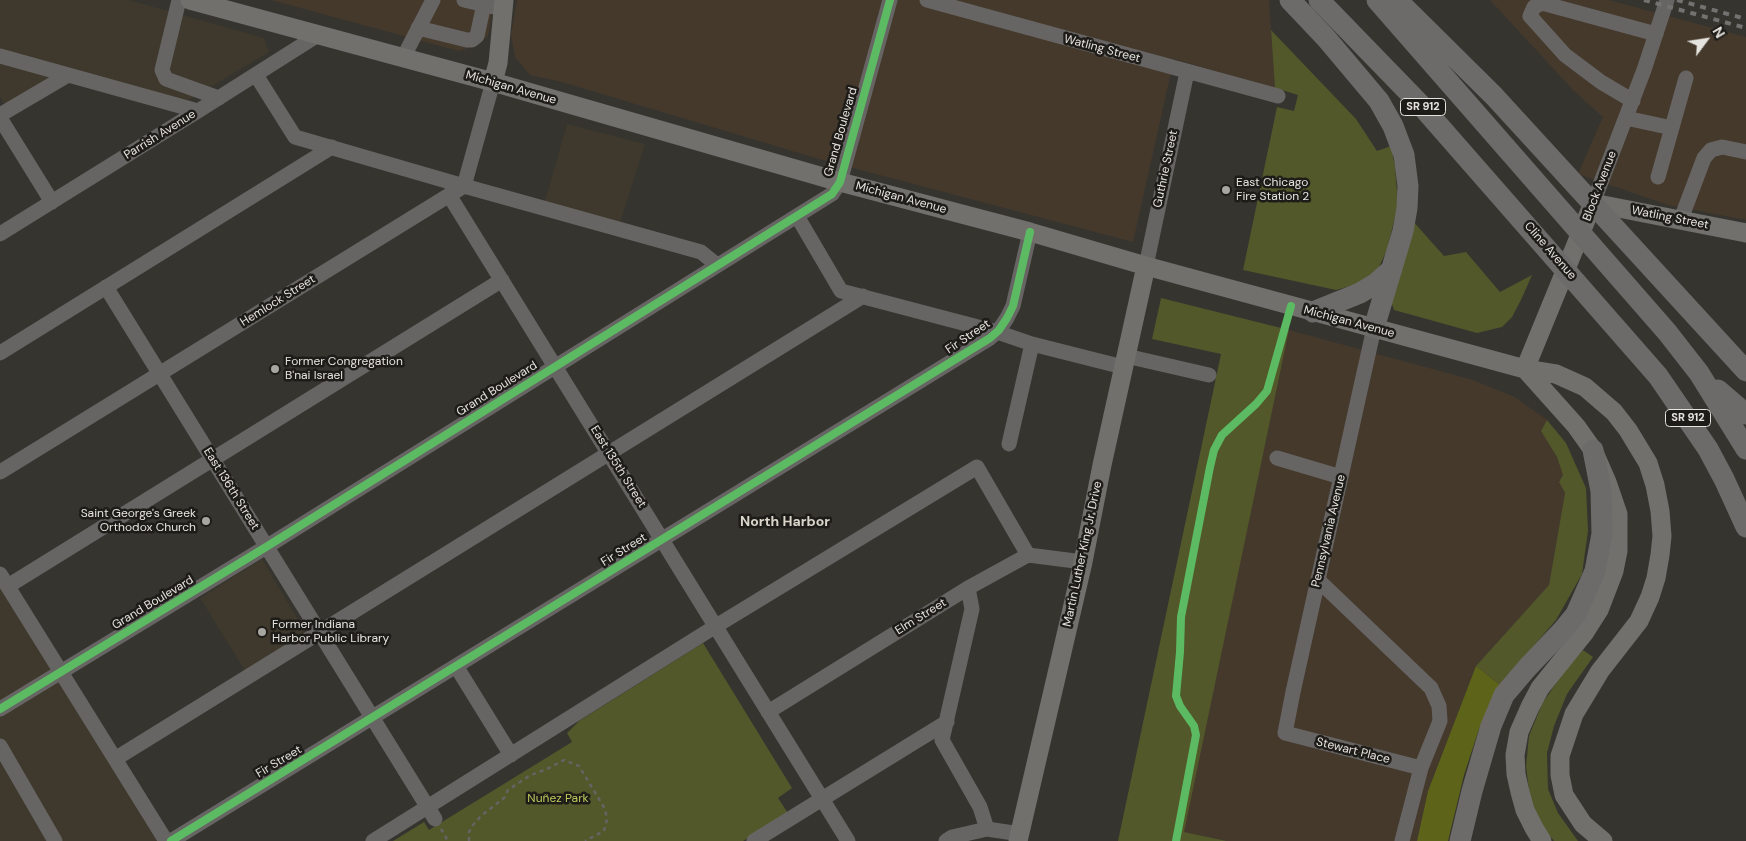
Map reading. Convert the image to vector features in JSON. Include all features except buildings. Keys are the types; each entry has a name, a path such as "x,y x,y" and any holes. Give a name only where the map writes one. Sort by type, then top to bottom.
{"highway":[{"path":"1290,0 1307,16 1375,95 1387,113 1399,140 1407,169 1408,208 1374,328"},
{"name":"Cline Avenue","path":"1319,0 1419,103 1658,376 1690,421 1720,472 1746,527"},
{"name":"SR 912","path":"1377,0 1667,332 1699,373 1746,449"},
{"path":"1397,0 1482,84 1746,372"},
{"path":"1313,312 1360,293 1375,284 1392,268"},
{"path":"1699,373 1746,414"},
{"path":"1460,841 1491,726 1504,695 1576,614 1595,571 1602,534 1601,491 1593,450"}],"main road":[{"name":"Michigan Avenue","path":"190,0 493,82 840,182 1030,232 1313,312 1525,369 1556,374 1585,387 1614,412 1628,430 1648,463 1656,485 1662,536 1660,555 1650,597 1640,620 1600,672 1574,714 1560,756 1560,775 1564,795 1583,824 1603,841"},
{"path":"493,82 498,63 503,4"},
{"name":"Watling Street","path":"1593,202 1746,233"},
{"name":"Block Avenue","path":"1525,369 1593,202"},
{"name":"Martin Luther King Jr. Drive","path":"1019,837 1083,562 1146,266"},
{"path":"1525,369 1576,426 1593,450 1618,514 1618,551 1614,571 1599,610 1585,632 1540,688 1519,732 1515,755 1516,774 1525,810 1542,841"}],"street":[{"path":"179,0 162,70 166,79 219,98"},
{"path":"402,58 433,0"},
{"path":"464,0 484,4 503,4"},
{"name":"Grand Boulevard","path":"0,709 832,194 840,182 890,0"},
{"name":"Watling Street","path":"927,0 1278,96"},
{"name":"Block Avenue","path":"1593,202 1633,101 1667,0"},
{"path":"1633,101 1601,82 1565,55 1530,16 1534,7 1542,3 1656,34"},
{"path":"418,28 472,40 477,36 484,4"},
{"name":"Parrish Avenue","path":"0,234 318,35"},
{"path":"0,56 198,111"},
{"name":"Guthrie Street","path":"1146,266 1187,72"},
{"path":"52,202 0,116 68,75"},
{"path":"256,75 295,137 701,252 717,265"},
{"path":"1658,177 1686,78"},
{"path":"464,186 493,82"},
{"path":"1626,118 1672,128"},
{"path":"0,353 332,147"},
{"path":"1681,219 1704,158 1711,150 1722,147 1746,152"},
{"name":"Hemlock Street","path":"0,472 464,186"},
{"name":"East 135th Street","path":"449,195 848,841"},
{"path":"796,216 842,291 997,332 1032,344 1125,362 1208,375"},
{"name":"Fir Street","path":"171,841 990,338 1008,318 1013,306 1030,232"},
{"path":"166,841 4,580 213,460 502,280"},
{"name":"East 136th Street","path":"106,287 431,813"},
{"path":"115,759 320,634 863,296"},
{"name":"Pennsylvania Avenue","path":"1285,733 1374,328"},
{"path":"1009,444 1032,344"},
{"path":"1277,458 1341,477"},
{"path":"373,841 431,813 511,755 716,626 978,467 1028,555 1083,562"},
{"name":"Elm Street","path":"768,712 968,588 1028,555"},
{"path":"1318,580 1431,688 1439,706 1440,721 1421,768 1402,841"},
{"path":"968,588 972,609 942,740 980,807 987,829"},
{"path":"456,666 511,755"},
{"path":"754,841 947,722"},
{"name":"Stewart Place","path":"1285,733 1421,768"},
{"path":"0,746 55,841"},
{"path":"950,840 987,829 1019,837"}],"path":[{"path":"469,841 469,832 481,816 504,798 508,790 517,783 564,760 579,766 605,809 607,819 604,831 585,841"}],"shaded area":[{"path":"0,0 129,0 264,38 269,52 179,106 68,75 8,110 0,97"},
{"path":"271,0 494,0 488,36 476,45 459,51"},
{"path":"517,0 1269,0 1275,88 1174,59 1133,242 819,159 562,82 530,75 515,57 511,35"},
{"path":"1490,0 1609,0 1746,37 1746,220 1668,205 1578,174 1603,117 1574,91"},
{"path":"567,124 645,144 618,229 543,208"},
{"path":"1289,330 1473,380 1515,397 1547,420 1541,431 1557,457 1563,475 1559,482 1565,493 1549,585 1476,666 1428,791 1417,841 1227,841 1183,832"},
{"path":"262,559 310,640 249,677 200,598"},
{"path":"0,574 166,841 0,841"}],"green space":[{"path":"1271,30 1356,119 1377,151 1391,146 1398,204 1387,250 1378,269 1360,283 1336,290 1243,270 1277,107 1294,111 1298,95 1275,88"},
{"path":"1411,219 1444,256 1466,252 1500,292 1532,275 1512,317 1502,327 1477,333 1394,310 1391,301"},
{"path":"1161,298 1289,330 1184,832 1227,841 1118,841 1221,354 1152,339"},
{"path":"1547,420 1566,443 1586,488 1588,531 1582,574 1556,620 1500,685 1476,666 1549,585 1565,493 1559,482 1563,475 1557,457 1541,431"},
{"name":"Nuñez Park","path":"703,643 792,788 778,798 788,813 743,841 393,841 424,822 429,830 572,742 567,733 579,721"},
{"path":"1583,650 1593,657 1567,694 1554,726 1547,753 1548,789 1558,813 1578,841 1554,841 1542,826 1530,798 1526,766 1529,736 1542,704 1564,671"},
{"path":"1476,666 1500,685 1479,729 1464,775 1448,841 1417,841 1428,791"}],"railway":[{"path":"1644,0 1746,28"},
{"path":"1677,0 1746,19"}],"cycle path":[{"path":"0,709 266,547 832,194 840,182 890,0"},
{"path":"171,841 990,338 999,330 1013,306 1030,232"},
{"path":"1176,841 1196,735 1194,726 1180,706 1176,696 1181,617 1210,467 1214,450 1222,435 1256,404 1267,391 1291,306"}],"place":[{"name":"East Chicago Fire Station 2","path":"1226,190"},
{"name":"Former Congregation B'nai Israel","path":"275,369"},
{"name":"Saint George's Greek Orthodox Church","path":"206,521"},
{"name":"Former Indiana Harbor Public Library","path":"262,632"}],"district":[{"name":"North Harbor","path":"785,522"}]}
